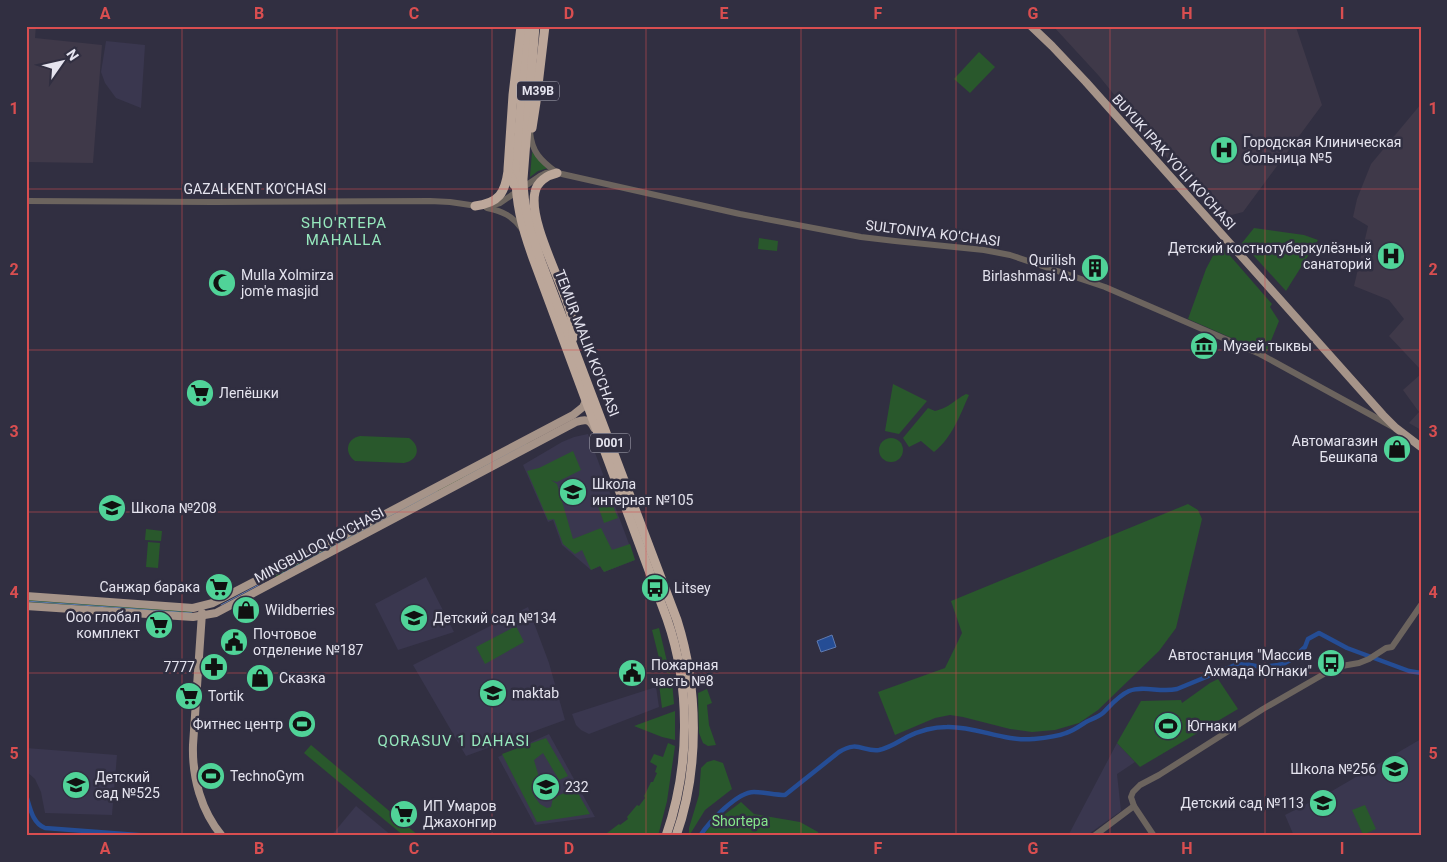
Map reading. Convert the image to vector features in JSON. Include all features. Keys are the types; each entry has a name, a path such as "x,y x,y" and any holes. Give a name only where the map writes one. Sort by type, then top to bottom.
{"highway":[{"path":"479,207 488,204 499,196 506,184 521,26"},
{"name":"TEMUR MALIK KO'CHASI","path":"527,26 516,169 520,190 539,255 643,543 672,635 683,685 684,726 681,773 666,836"},
{"name":"TEMUR MALIK KO'CHASI","path":"535,26 525,155 518,206 524,232 598,434 681,632 689,667 693,727 688,786 684,810 676,836"},
{"name":"M39B","path":"525,155 536,102 545,26"},
{"path":"511,121 522,84"},
{"path":"508,169 520,190 534,206"},
{"path":"557,172 545,178 537,186 534,206 542,235 571,315 573,346"},
{"path":"539,255 542,235"}],"main road":[{"name":"BUYUK IPAK YO'LI KO'CHASI","path":"1031,26 1062,56 1386,412 1399,425 1421,441"},
{"name":"BUYUK IPAK YO'LI KO'CHASI","path":"1037,26 1075,63 1396,428 1421,447"},
{"name":"MINGBULOQ KO'CHASI","path":"26,606 193,617 223,610 532,441 583,408 586,401"},
{"name":"MINGBULOQ KO'CHASI","path":"26,596 193,608 202,606 219,600 532,441 583,420 591,421 598,434"},
{"path":"278,570 282,579"},
{"path":"202,606 193,762 201,798 222,836"}],"street":[{"name":"SULTONIYA KO'CHASI","path":"528,105 532,145 536,154 557,172 637,192 861,237 984,250 1010,255 1109,289 1260,354 1396,428"},
{"path":"520,190 543,174 557,172"},
{"name":"GAZALKENT KO'CHASI","path":"479,207 500,203 520,190"},
{"name":"GAZALKENT KO'CHASI","path":"26,201 450,202 496,210 508,215 517,222 524,232"},
{"path":"1154,836 1134,806 1131,797 1140,785 1336,667 1369,660 1386,648 1392,647 1421,605"},
{"path":"1094,836 1134,806"}],"shaded area":[{"path":"26,26 36,26 35,38 102,45 93,163 26,162"},
{"name":"Городская Клиническая больница №5","path":"1053,26 1293,26 1296,27 1322,105 1243,212 1224,217 1201,196 1118,103 1116,97 1099,76"},
{"path":"106,41 145,45 141,108 116,98 105,83 101,72"},
{"name":"Детский костнотуберкулёзный санаторий","path":"1421,104 1421,370 1389,336 1404,319 1389,300 1354,286 1368,226 1353,217 1357,199 1371,164"},
{"path":"1421,374 1421,430 1409,423 1419,412 1403,390"},
{"name":"Школа интернат №105","path":"588,434 635,560 604,572 600,566 591,570 562,545 553,520 548,522 523,465 562,442"},
{"name":"Детский сад №134","path":"426,577 454,632 398,650 375,604"},
{"name":"maktab","path":"528,607 549,663 565,720 466,756 413,665"},
{"path":"656,687 659,707 589,734 576,725 572,714"},
{"name":"232","path":"549,734 595,817 535,825 498,757"},
{"name":"Школа №256","path":"1421,739 1421,836 1294,836 1285,815 1332,791"},
{"path":"1117,743 1135,762 1117,774 1121,811 1086,836 1068,836"},
{"name":"Детский сад №525","path":"26,748 117,755 112,815 45,813 41,792 35,779 26,771"},
{"path":"356,806 392,836 331,836"}],"green space":[{"path":"979,52 995,67 970,93 954,79"},
{"path":"532,152 548,168 538,171 530,177"},
{"path":"1254,228 1304,235 1318,240 1286,291 1242,243"},
{"path":"759,238 778,241 777,251 758,249"},
{"path":"1218,246 1225,250 1272,304 1270,307 1279,321 1266,353 1188,319 1206,269"},
{"path":"893,384 927,401 899,434 885,431"},
{"path":"966,394 969,395 951,433 934,452 921,441 909,447 903,438 928,408 935,411"},
{"path":"360,436 409,438 413,441 417,452 413,459 404,463 355,461 349,454 348,447 352,440"},
{"path":"891,438 900,441 903,450 900,459 891,462 882,459 879,450 882,441"},
{"path":"528,442 529,444 276,578 275,575"},
{"path":"573,451 581,470 557,482 551,480 557,484 573,539 601,528 612,550 630,544 635,560 604,572 600,566 591,570 582,550 575,554 563,544 554,519 548,520 527,471 539,468"},
{"path":"611,501 618,518 604,523 598,506"},
{"path":"1188,504 1198,510 1202,519 1176,628 1159,651 1098,710 1079,723 1055,730 1032,732 1010,729 950,715 935,718 895,735 878,692 945,668 962,633 951,601"},
{"path":"146,529 162,531 161,541 145,540"},
{"path":"148,542 160,543 158,568 146,567"},
{"path":"26,599 192,611 191,614 26,602"},
{"path":"516,626 524,642 485,664 476,647"},
{"path":"659,628 670,674 662,670 652,630"},
{"name":"Югнаки","path":"1218,679 1238,709 1140,767 1117,743 1141,701 1181,700 1182,703"},
{"path":"672,682 674,704 662,708 659,684"},
{"path":"707,689 712,703 707,705 709,725 716,745 708,746 703,743 699,733 698,693"},
{"path":"675,711 675,740 634,726"},
{"path":"546,738 568,776 559,780 543,753 534,760 539,782 534,796 540,804 547,808 551,807 553,798 575,788 590,814 537,822 502,754"},
{"path":"668,743 675,746 667,801 658,836 603,836 628,819 627,817 645,798 644,796 657,773 655,772 657,766 650,762 654,754 663,757"},
{"path":"311,745 419,836 404,836 304,753"},
{"path":"714,760 723,763 732,789 705,810 689,836 689,828 699,795 701,768 707,762"},
{"name":"Shortepa","path":"741,802 754,814 800,822 818,832 819,836 703,836 716,821"},
{"path":"1365,805 1376,829 1363,835 1352,810"}],"water":[{"path":"832,635 836,647 821,652 817,641"}],"waterway":[{"path":"463,478 526,444"},
{"path":"281,574 437,491"},
{"path":"221,605 264,582"},
{"path":"26,601 192,613"},
{"path":"700,836 717,816 740,797 754,792 785,795 839,752 851,747 879,750 916,733 942,727 958,727 1022,739 1058,735 1071,731 1099,716 1118,698 1135,689 1177,689 1240,663 1261,667 1285,663 1305,647 1308,639 1319,633 1347,648 1409,671 1421,673"},
{"path":"26,795 34,819 45,828 151,836"}],"place":[{"name":"Городская Клиническая больница №5","path":"1224,150"},
{"name":"Детский костнотуберкулёзный санаторий","path":"1391,256"},
{"name":"Qurilish Birlashmasi AJ","path":"1095,268"},
{"name":"Mulla Xolmirza jom'e masjid","path":"222,283"},
{"name":"Музей тыквы","path":"1204,346"},
{"name":"Лепёшки","path":"200,393"},
{"name":"Автомагазин Бешкапа","path":"1397,449"},
{"name":"Школа интернат №105","path":"573,492"},
{"name":"Школа №208","path":"112,508"},
{"name":"Санжар барака","path":"219,587"},
{"name":"Litsey","path":"655,588"},
{"name":"Wildberries","path":"246,610"},
{"name":"Детский сад №134","path":"414,618"},
{"name":"Ооо глобал комплект","path":"159,625"},
{"name":"Почтовое отделение №187","path":"234,642"},
{"name":"Автостанция \"Массив Ахмада Югнаки\"","path":"1331,663"},
{"name":"7777","path":"214,667"},
{"name":"Пожарная часть №8","path":"632,673"},
{"name":"Сказка","path":"260,678"},
{"name":"maktab","path":"493,693"},
{"name":"Tortik","path":"189,696"},
{"name":"Фитнес центр","path":"302,724"},
{"name":"Югнаки","path":"1168,726"},
{"name":"Школа №256","path":"1395,769"},
{"name":"TechnoGym","path":"211,776"},
{"name":"Детский сад №525","path":"76,785"},
{"name":"232","path":"546,787"},
{"name":"Детский сад №113","path":"1323,803"},
{"name":"ИП Умаров Джахонгир","path":"404,814"}],"district":[{"name":"SHO'RTEPA MAHALLA","path":"344,232"},
{"name":"QORASUV 1 DAHASI","path":"454,741"}]}
